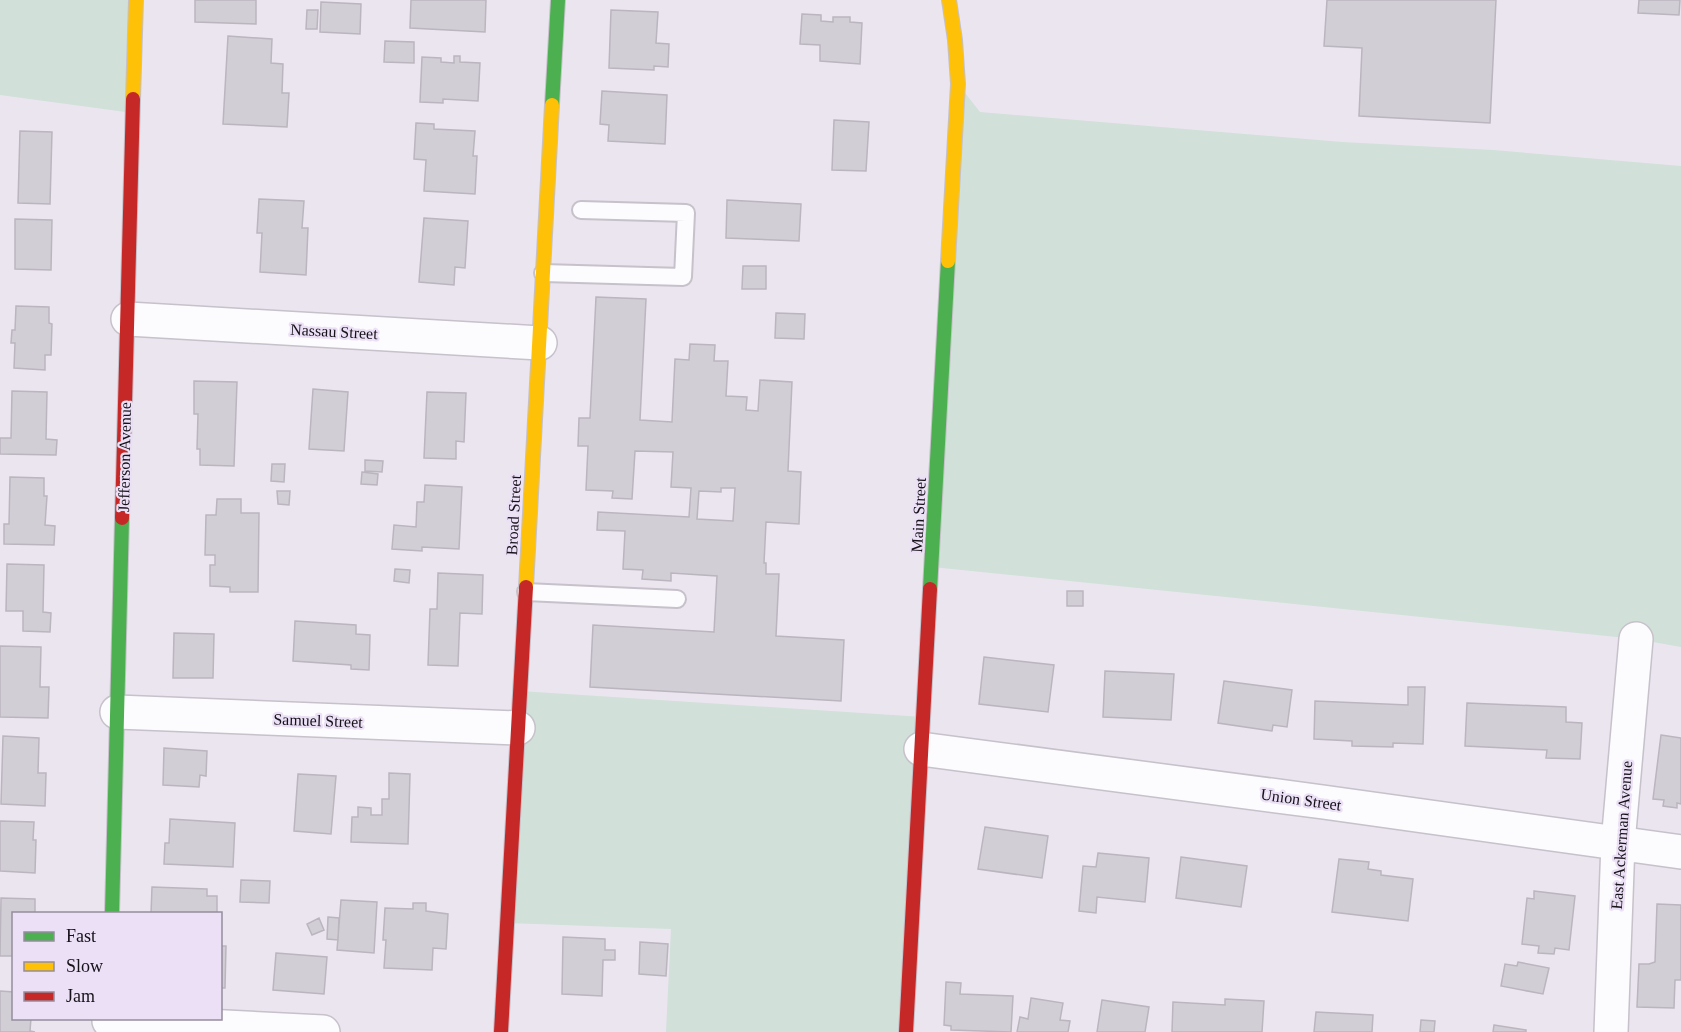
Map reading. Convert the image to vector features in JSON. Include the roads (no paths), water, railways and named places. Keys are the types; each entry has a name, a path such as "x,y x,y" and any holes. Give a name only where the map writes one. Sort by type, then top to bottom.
{"street":[{"name":"Jefferson Avenue","path":"112,912 136,0"},
{"name":"Broad Street","path":"501,1032 558,0"},
{"name":"Main Street","path":"906,1032 958,84 950,0"},
{"name":"Nassau Street","path":"128,319 540,343"},
{"name":"East Ackerman Avenue","path":"1611,1032 1618,843 1636,639"},
{"name":"Samuel Street","path":"117,712 518,728"},
{"name":"Union Street","path":"921,749 1681,852"},
{"path":"109,1024 323,1032"}],"lane":[{"path":"543,273 683,277 686,213 581,210"},
{"path":"526,592 677,599"}]}
